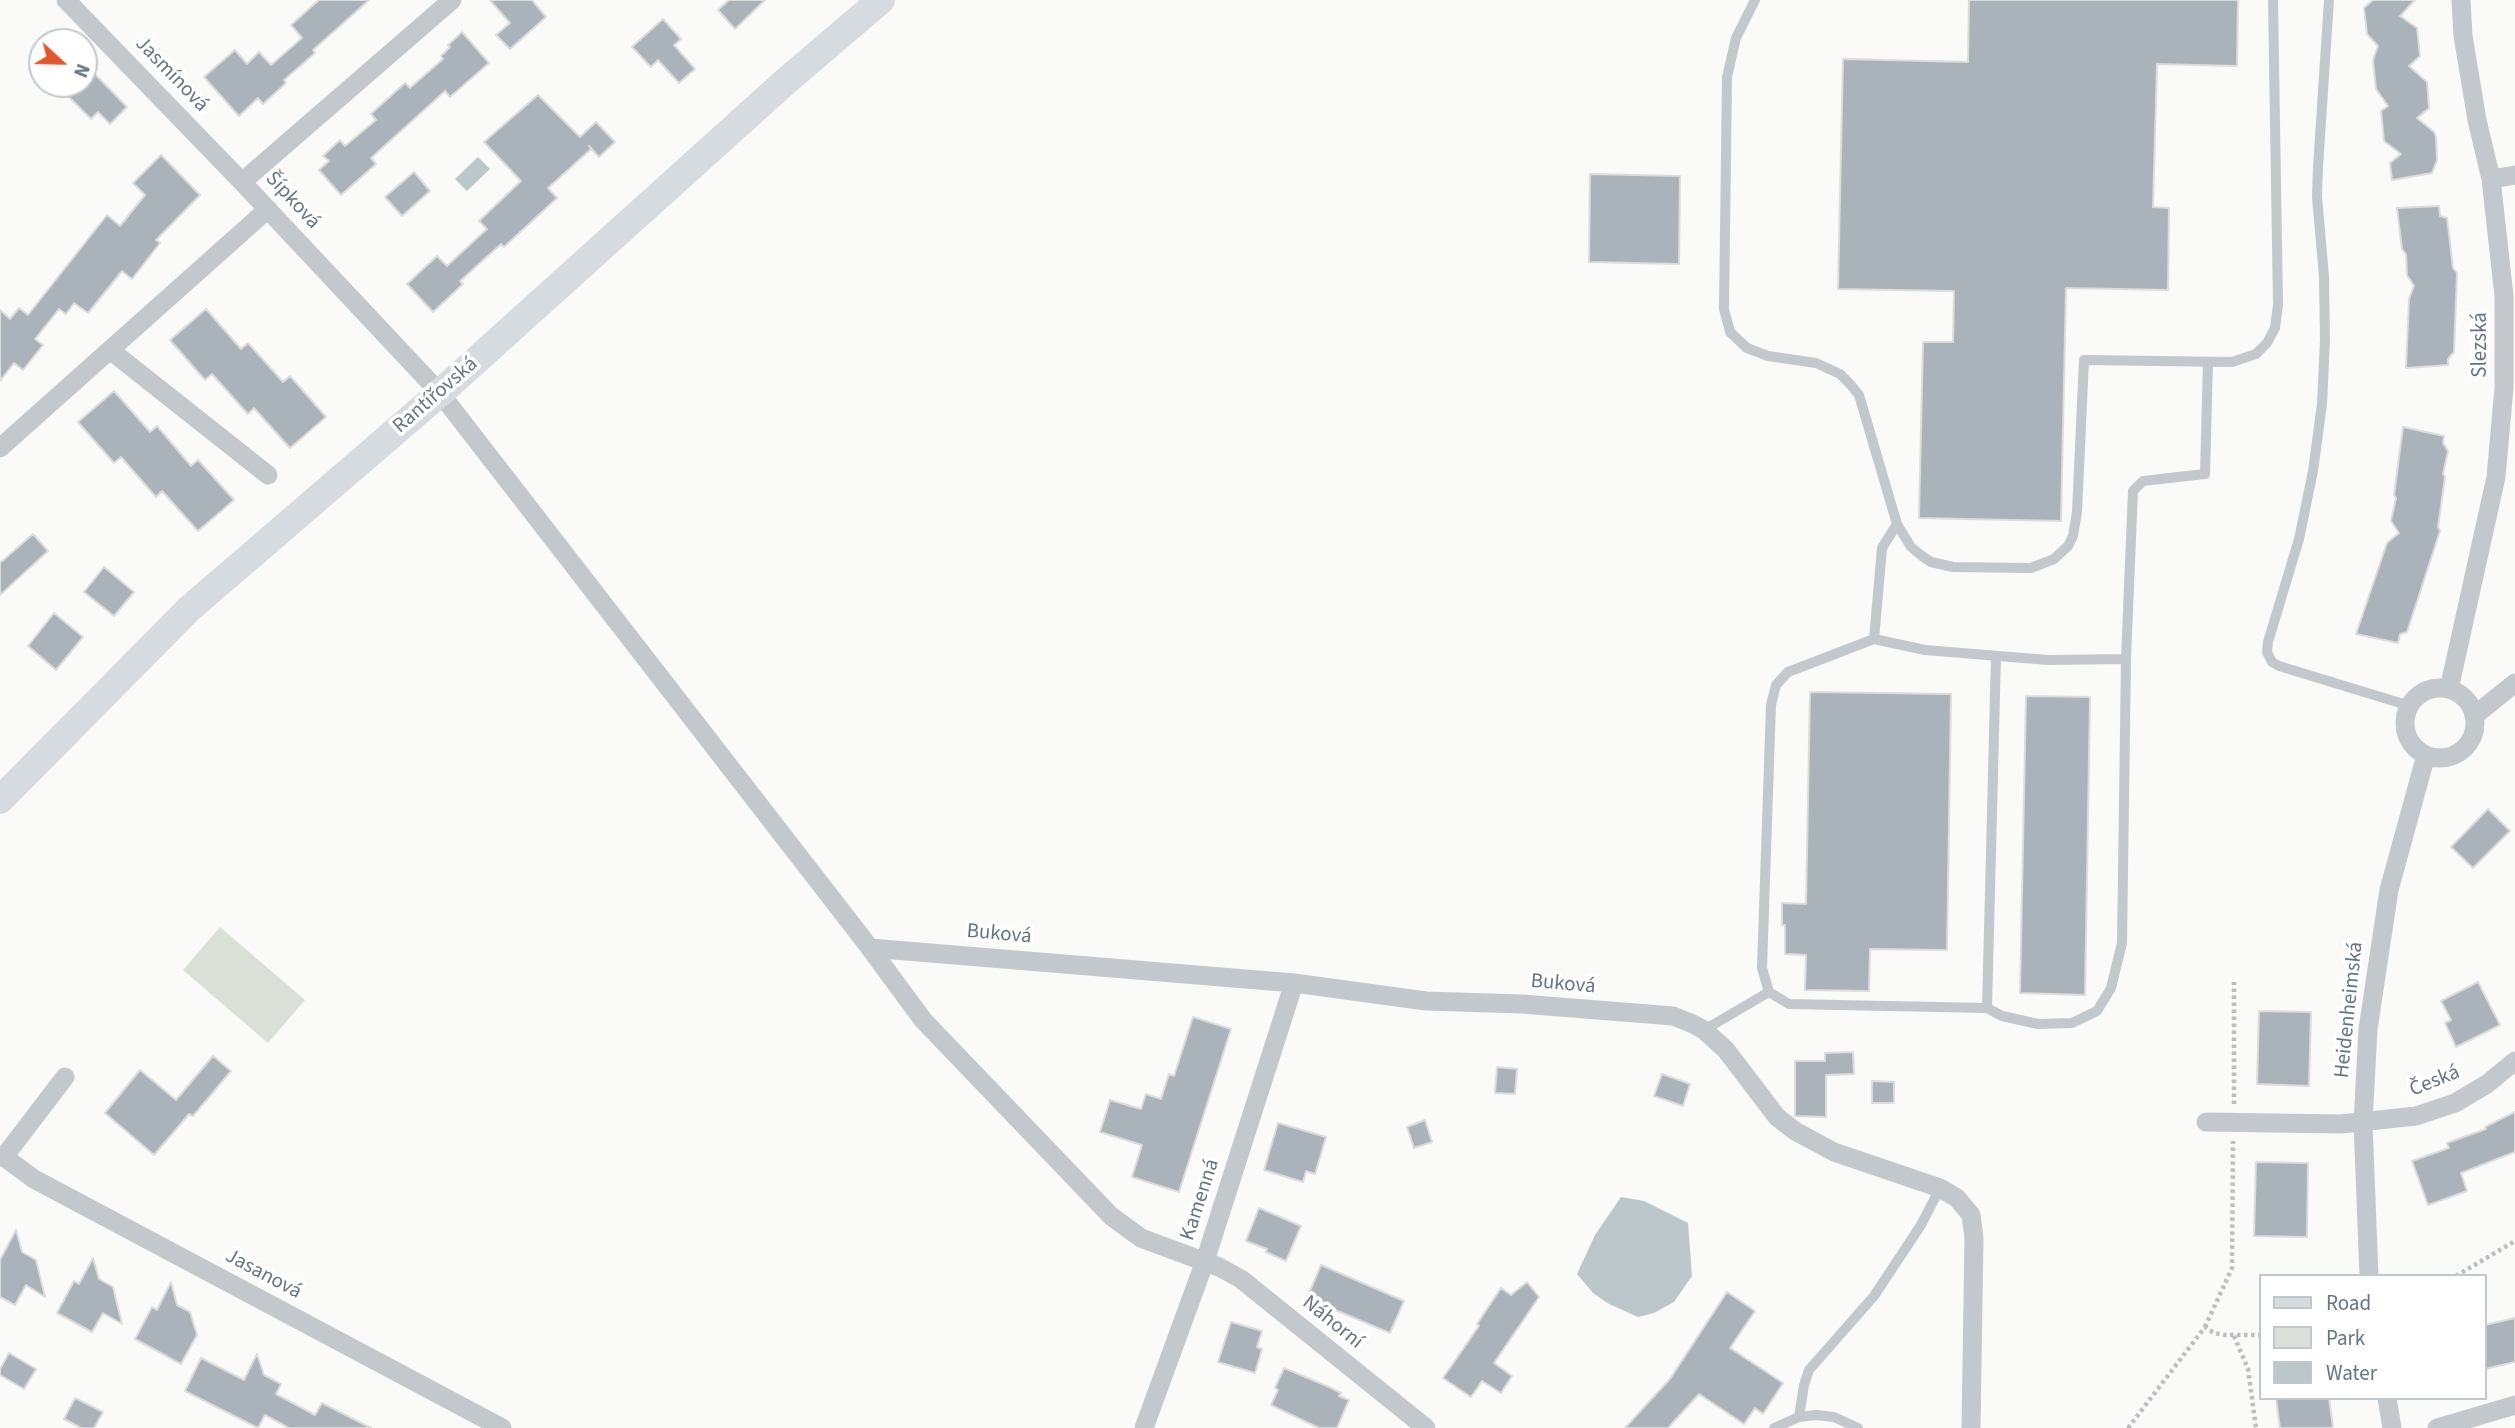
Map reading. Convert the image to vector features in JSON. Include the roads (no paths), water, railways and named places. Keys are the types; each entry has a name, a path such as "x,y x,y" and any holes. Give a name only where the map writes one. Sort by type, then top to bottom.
{"street":[{"name":"Jasmínová","path":"66,0 242,182"},
{"name":"Šípková","path":"452,0 242,182 440,393 870,948"},
{"name":"Rantířovská","path":"0,800 189,609 440,393 785,82 881,0"},
{"name":"Slezská","path":"2449,689 2496,477 2504,388 2504,296 2491,179 2475,108 2463,36 2461,0"},
{"path":"2491,179 2515,175"},
{"path":"0,448 268,209"},
{"path":"110,350 268,475"},
{"path":"2474,716 2515,683"},
{"path":"2449,689 2465,699 2474,716 2472,738 2466,747 2447,757 2426,755 2416,749 2409,740 2406,717 2410,706 2426,691 2449,689"},
{"name":"Heidenheimská","path":"2369,1274 2363,1123 2368,1029 2382,926 2395,862 2426,755"},
{"name":"Buková","path":"870,948 1294,983 1426,1002 1522,1004 1673,1016 1704,1030 1726,1050 1777,1117 1795,1131 1834,1152 1940,1188 1957,1198 1971,1215 1974,1238 1971,1428"},
{"name":"Náhorní","path":"870,948 923,1020 1111,1216 1141,1238 1205,1261 1241,1279 1426,1428"},
{"name":"Kamenná","path":"1144,1428 1205,1261 1294,983"},
{"name":"Česká","path":"2206,1122 2363,1123 2416,1116 2455,1103 2487,1084 2515,1061"},
{"name":"Jasanová","path":"65,1077 2,1157 34,1179 502,1428"},
{"path":"2387,1400 2392,1428"},
{"path":"2437,1428 2515,1405"}],"lane":[{"path":"1755,0 1736,38 1727,77 1724,309 1730,332 1747,348 1768,356 1816,363 1840,374 1850,384 1859,395 1897,524 1912,547 1922,556 1953,567 2031,568 2048,563 2060,555 2068,546 2076,525 2084,360 2232,362 2256,354 2267,343 2275,328 2278,305 2273,0"},
{"path":"2329,0 2317,197 2324,277 2322,404 2302,525 2267,652 2272,662 2279,666 2410,706"},
{"path":"2126,659 2048,660 1996,656 1925,650 1874,639 1788,671 1776,685 1771,705 1762,968 1769,992 1789,1004 1987,1008 2002,1016 2038,1024 2073,1023 2097,1011 2111,988 2122,943 2126,659 2133,491 2143,481 2205,474 2208,362"},
{"path":"1874,639 1882,548 1897,524"},
{"path":"1987,1008 1996,656"},
{"path":"1704,1030 1769,992"},
{"path":"1799,1417 1809,1370 1874,1296 1922,1225 1940,1188"},
{"path":"1774,1428 1799,1417 1816,1415 1834,1417 1858,1428"}],"water":[{"path":"478,157 490,169 467,191 455,179"},
{"path":"1621,1197 1644,1201 1688,1223 1692,1276 1674,1302 1654,1313 1638,1317 1609,1304 1593,1293 1577,1274 1595,1235"}]}
